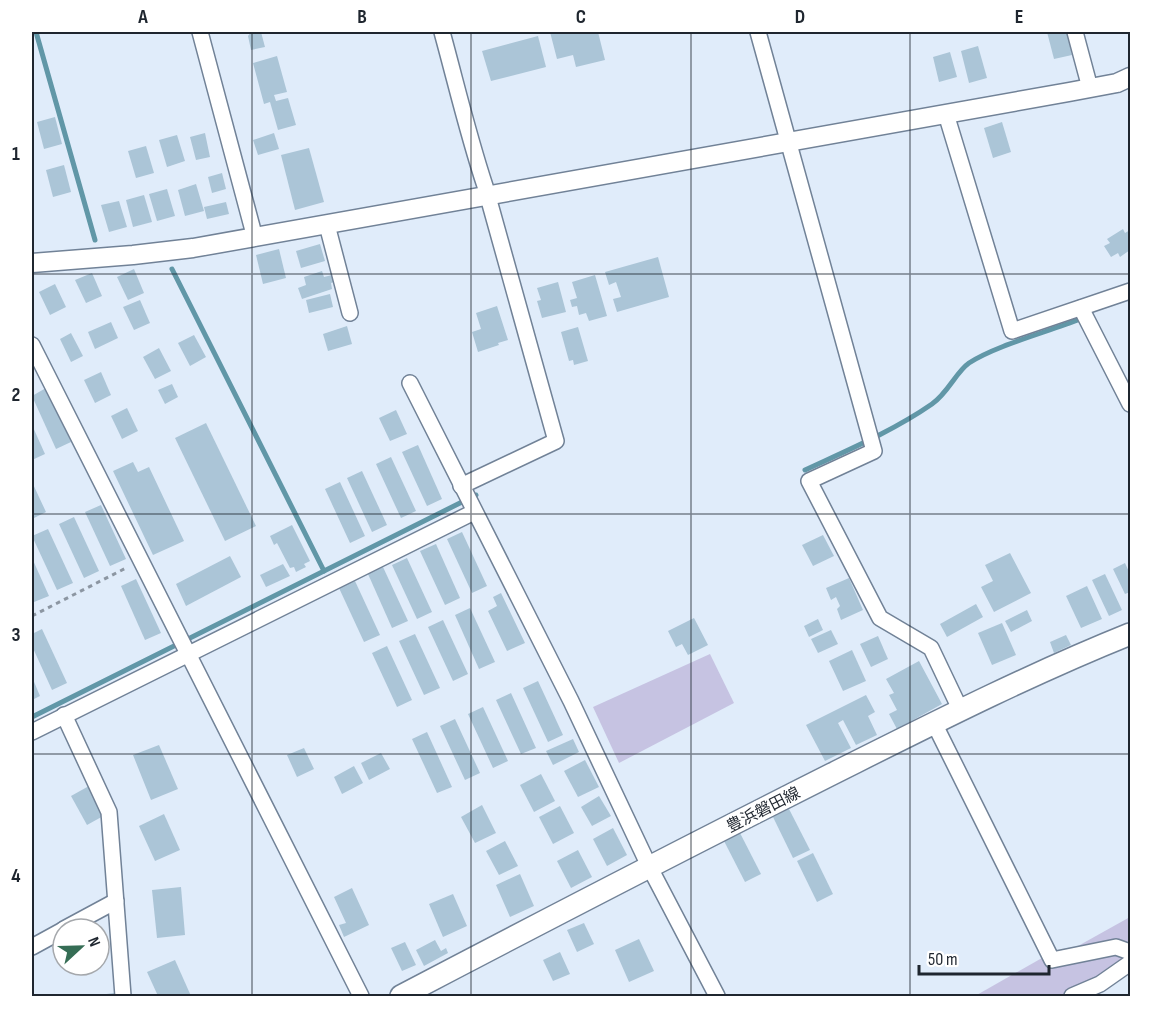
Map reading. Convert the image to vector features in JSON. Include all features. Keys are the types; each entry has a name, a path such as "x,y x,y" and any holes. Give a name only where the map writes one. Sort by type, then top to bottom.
{"main road":[{"name":"豊浜磐田線","path":"401,996 649,866 960,709 1078,655 1131,634"}],"street":[{"path":"200,32 255,238"},
{"path":"442,32 556,441 461,487"},
{"path":"758,32 874,451 809,481 880,618 931,648 960,709"},
{"path":"1075,32 1090,88"},
{"path":"32,263 143,254 255,238 1090,88 1117,83 1131,77"},
{"path":"945,114 1012,331 1131,291"},
{"path":"327,225 350,313"},
{"path":"1081,308 1131,404"},
{"path":"32,345 361,996"},
{"path":"410,383 571,701 649,866 717,996"},
{"path":"32,732 472,508"},
{"path":"64,715 109,812 123,996"},
{"path":"934,723 1052,960 1116,947 1131,952"},
{"path":"86,917 116,901"},
{"path":"32,947 51,936"},
{"path":"1072,996 1100,984 1131,963"},
{"path":"1090,996 1100,984"}],"path":[{"path":"32,616 141,560"}],"shaded area":[{"path":"710,654 734,703 619,763 593,707"},
{"path":"1130,917 1130,940 1125,943 1078,946"},
{"path":"1130,950 1084,996 975,996 1049,954"}],"building":[{"path":"251,32 261,32 265,47 251,50 248,36"},
{"path":"550,32 598,32 605,60 576,67 573,55 557,59"},
{"path":"1047,32 1067,32 1072,55 1054,59"},
{"path":"538,36 546,67 491,81 482,51"},
{"path":"978,46 987,78 969,83 961,51"},
{"path":"950,52 957,77 939,82 933,57"},
{"path":"277,56 287,92 274,95 276,101 288,98 296,125 278,130 270,102 264,104 253,63"},
{"path":"55,117 62,144 44,149 37,122"},
{"path":"1002,122 1011,152 993,158 984,128"},
{"path":"205,133 210,157 196,160 190,137"},
{"path":"274,133 279,149 258,155 253,140"},
{"path":"177,135 185,161 167,167 159,140"},
{"path":"146,146 154,173 136,178 128,151"},
{"path":"309,148 324,202 295,210 281,155"},
{"path":"64,165 71,192 53,197 46,170"},
{"path":"222,173 226,189 212,193 208,177"},
{"path":"196,184 204,211 185,216 178,190"},
{"path":"167,189 175,216 157,221 149,194"},
{"path":"144,195 152,222 133,227 126,200"},
{"path":"119,201 127,227 109,232 101,205"},
{"path":"226,202 229,214 207,219 204,207"},
{"path":"1123,229 1125,233 1130,230 1130,250 1120,257 1118,253 1111,257 1104,246 1110,243 1107,239"},
{"path":"320,244 325,261 301,268 296,251"},
{"path":"279,249 286,278 263,284 256,255"},
{"path":"658,257 669,297 617,312 613,299 621,297 616,282 609,285 605,272"},
{"path":"134,269 144,293 128,300 117,277"},
{"path":"322,271 324,277 332,275 334,282 331,283 332,289 302,299 298,288 306,285 304,277"},
{"path":"92,273 102,296 86,303 75,280"},
{"path":"595,275 607,316 589,321 586,313 579,315 577,306 572,307 570,300 577,298 572,282"},
{"path":"558,282 566,312 542,318 537,301 541,300 537,288"},
{"path":"55,284 66,307 50,315 39,292"},
{"path":"330,294 333,307 309,313 306,300"},
{"path":"140,300 150,323 134,330 123,307"},
{"path":"497,306 508,340 478,352 472,332 481,329 476,313"},
{"path":"111,322 118,338 95,349 88,332"},
{"path":"347,326 352,344 328,351 323,334"},
{"path":"578,327 588,361 574,365 573,360 569,361 561,332"},
{"path":"71,333 83,356 71,362 60,339"},
{"path":"194,335 206,357 190,366 178,343"},
{"path":"159,348 171,371 155,379 143,357"},
{"path":"101,372 111,395 95,403 84,380"},
{"path":"172,384 178,397 165,404 158,390"},
{"path":"46,388 71,442 56,449 32,396"},
{"path":"127,408 138,431 122,439 111,416"},
{"path":"396,410 407,434 390,441 379,418"},
{"path":"206,423 256,526 225,541 175,438"},
{"path":"32,425 45,454 32,460"},
{"path":"418,445 442,499 427,506 402,452"},
{"path":"391,457 416,511 401,518 376,464"},
{"path":"133,462 138,472 149,467 184,541 153,555 113,471"},
{"path":"362,471 387,525 372,532 347,478"},
{"path":"32,482 46,512 32,519"},
{"path":"340,482 365,536 350,543 325,489"},
{"path":"101,505 126,559 110,566 85,512"},
{"path":"74,517 99,571 84,578 59,524"},
{"path":"292,525 310,561 304,564 306,567 296,572 294,567 290,568 277,543 274,545 270,536"},
{"path":"48,529 73,583 57,590 32,536"},
{"path":"462,532 487,586 472,593 447,539"},
{"path":"823,535 834,556 813,566 802,545"},
{"path":"436,544 460,598 445,605 420,551"},
{"path":"1010,553 1031,593 994,612 981,587 993,581 985,565"},
{"path":"230,556 241,577 186,606 176,584"},
{"path":"32,558 49,596 34,602 32,598"},
{"path":"407,558 432,612 417,619 392,565"},
{"path":"1125,563 1130,574 1130,592 1125,594 1113,569"},
{"path":"283,564 290,576 266,587 260,575"},
{"path":"383,567 408,621 392,628 368,574"},
{"path":"1105,574 1122,610 1109,616 1092,580"},
{"path":"849,578 863,610 841,620 837,609 840,606 836,597 831,600 826,588"},
{"path":"136,579 161,633 145,640 121,586"},
{"path":"355,581 380,635 364,642 339,588"},
{"path":"1087,586 1102,619 1081,628 1066,596"},
{"path":"501,593 525,643 507,651 488,611 497,606 493,597"},
{"path":"976,604 983,617 947,637 940,624"},
{"path":"470,608 495,662 479,669 455,615"},
{"path":"1027,610 1032,621 1011,632 1005,621"},
{"path":"694,618 708,645 688,655 682,644 676,647 668,631"},
{"path":"818,619 823,630 809,637 804,626"},
{"path":"443,620 468,674 453,681 428,627"},
{"path":"1002,623 1016,655 992,665 978,633"},
{"path":"42,629 67,683 52,690 32,646 32,634"},
{"path":"831,630 838,644 818,653 811,639"},
{"path":"415,634 440,688 424,695 399,641"},
{"path":"1066,635 1071,645 1054,653 1050,642"},
{"path":"878,636 888,659 871,667 860,644"},
{"path":"387,646 412,700 397,707 372,653"},
{"path":"852,650 866,681 843,691 829,661"},
{"path":"919,661 942,704 897,729 889,714 897,710 889,695 894,693 886,679"},
{"path":"32,677 40,696 32,700"},
{"path":"538,681 563,735 548,742 523,688"},
{"path":"511,693 536,748 521,754 496,700"},
{"path":"866,695 875,712 868,716 877,735 856,745 843,720 838,723 851,748 825,761 806,725"},
{"path":"483,707 508,761 493,768 468,714"},
{"path":"455,719 480,773 465,780 440,726"},
{"path":"427,732 452,787 437,793 412,739"},
{"path":"573,739 579,752 553,765 546,751"},
{"path":"159,745 178,789 151,800 133,755"},
{"path":"304,748 314,769 297,777 287,755"},
{"path":"381,753 390,769 369,780 361,763"},
{"path":"585,760 599,787 578,797 564,771"},
{"path":"354,766 363,783 342,794 334,777"},
{"path":"541,774 555,801 534,812 520,785"},
{"path":"89,786 105,815 87,825 71,796"},
{"path":"599,796 611,816 592,826 581,807"},
{"path":"482,805 496,833 475,843 461,817"},
{"path":"560,806 574,833 553,844 539,817"},
{"path":"789,809 810,850 793,858 773,817"},
{"path":"164,814 180,850 155,861 139,826"},
{"path":"613,828 627,855 607,866 593,839"},
{"path":"740,833 761,874 745,882 724,841"},
{"path":"505,841 518,866 499,875 486,851"},
{"path":"578,850 592,877 571,888 557,861"},
{"path":"813,853 833,894 817,902 797,861"},
{"path":"520,874 534,906 510,917 496,885"},
{"path":"181,887 185,935 157,938 152,890"},
{"path":"352,888 369,925 344,937 339,925 346,923 334,897"},
{"path":"453,894 467,926 443,937 429,904"},
{"path":"584,923 594,944 577,952 567,930"},
{"path":"639,939 654,971 629,982 615,950"},
{"path":"435,940 441,951 446,948 448,953 424,966 416,950"},
{"path":"405,942 416,965 402,971 391,948"},
{"path":"560,952 570,974 553,981 543,960"},
{"path":"175,960 191,996 158,996 147,972"},
{"path":"114,993 114,996 99,996 99,995"}],"waterway":[{"path":"36,32 95,240"},
{"path":"172,269 324,571"},
{"path":"805,470 870,440 917,414 938,399 964,367 980,356 1080,319"},
{"path":"32,717 476,495"}]}
